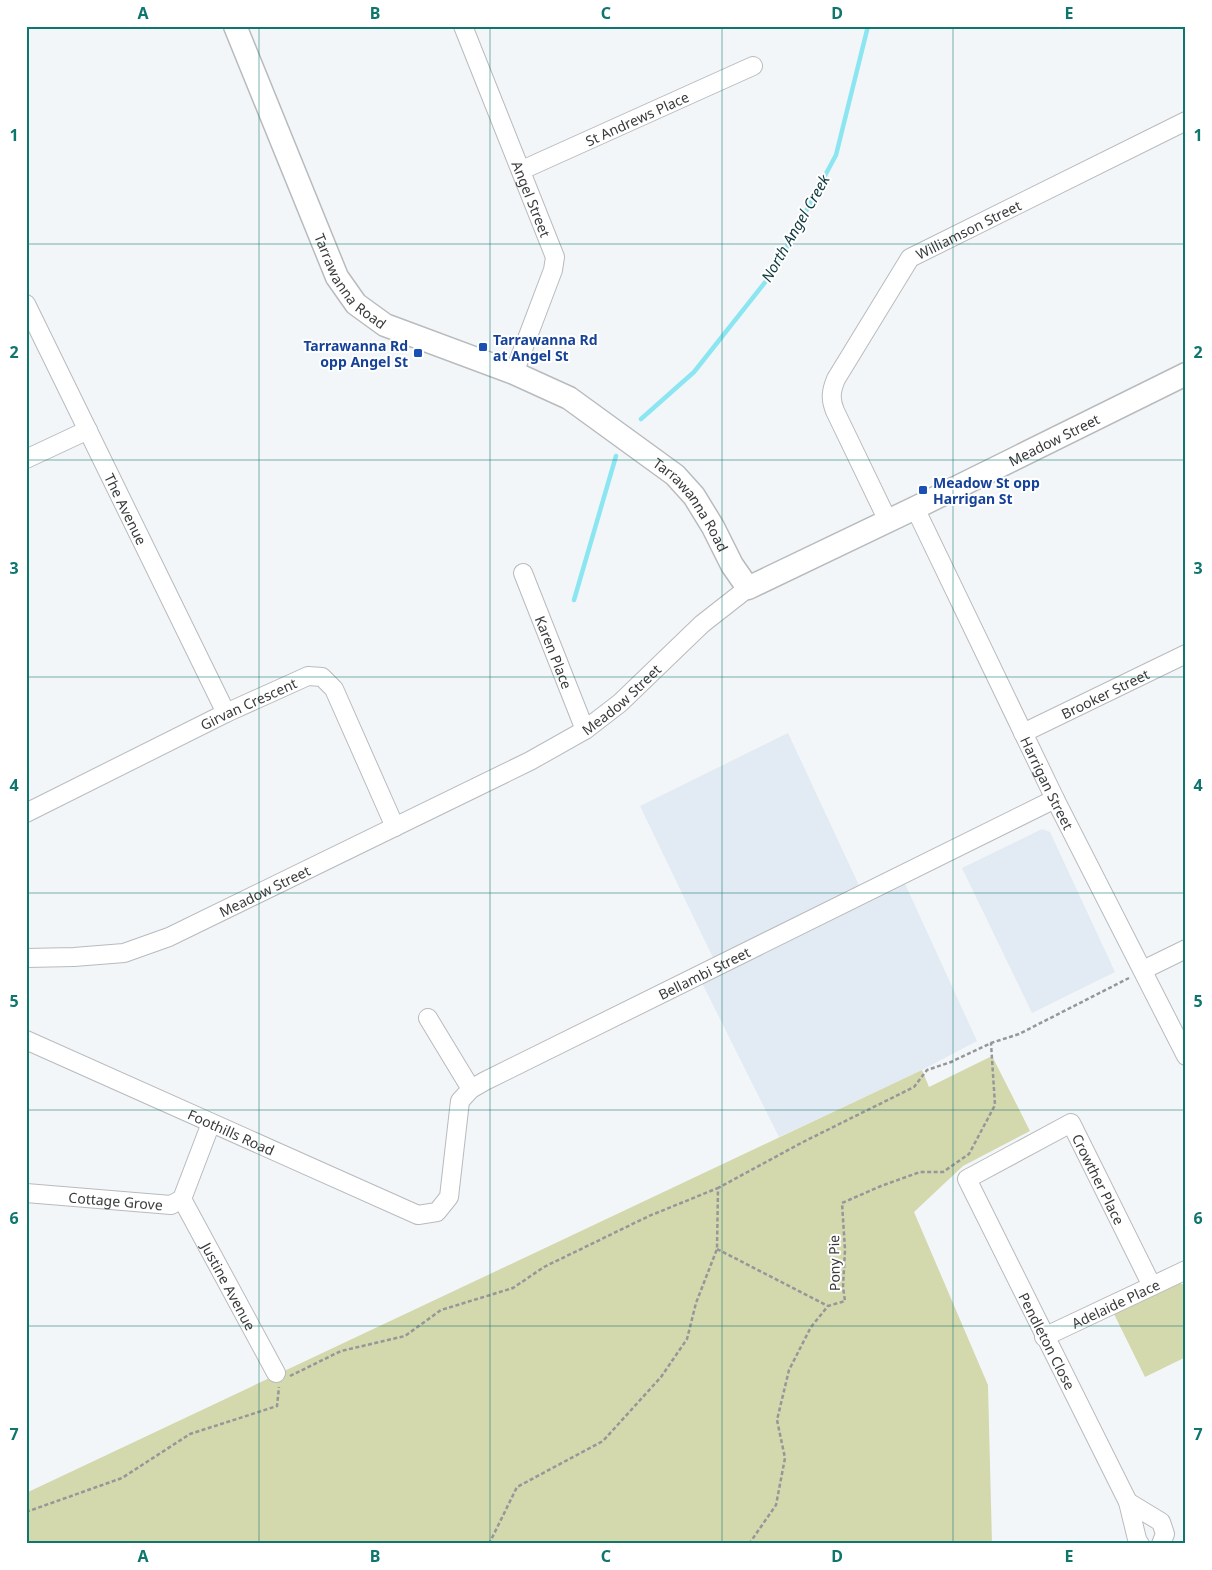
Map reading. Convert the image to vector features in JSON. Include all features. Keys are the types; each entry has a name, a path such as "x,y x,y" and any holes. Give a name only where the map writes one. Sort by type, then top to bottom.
{"main road":[{"name":"Tarrawanna Road","path":"235,26 337,277 356,304 385,326 514,373 569,398 675,475 694,496 713,527 732,565 748,588"},
{"name":"Meadow Street","path":"748,588 1186,374"}],"street":[{"name":"Angel Street","path":"463,26 522,170 555,257 553,270 514,373"},
{"name":"St Andrews Place","path":"522,170 753,66"},
{"name":"Williamson Street","path":"888,521 835,411 831,401 831,393 836,379 910,258 1186,121"},
{"name":"The Avenue","path":"26,304 226,713"},
{"path":"26,459 88,430"},
{"name":"Harrigan Street","path":"915,508 1023,733 1186,1056"},
{"name":"Karen Place","path":"523,573 585,730"},
{"name":"Meadow Street","path":"26,958 124,953 169,937 530,761 585,730 620,703 702,624 748,588"},
{"name":"Brooker Street","path":"1023,733 1186,654"},
{"name":"Girvan Crescent","path":"26,813 226,713 308,676 322,677 334,689 395,827"},
{"name":"Bellambi Street","path":"471,1089 1056,799"},
{"path":"1143,970 1186,949"},
{"path":"428,1018 471,1089"},
{"name":"Foothills Road","path":"26,1040 418,1215 437,1212 449,1197 460,1101 471,1089"},
{"name":"Cottage Grove","path":"26,1193 171,1205 182,1198 211,1123"},
{"name":"Crowther Place","path":"967,1179 1071,1123 1152,1286"},
{"name":"Pendleton Close","path":"967,1179 1128,1502 1138,1543 1140,1544"},
{"name":"Justine Avenue","path":"182,1198 281,1377"},
{"name":"Adelaide Place","path":"1044,1336 1186,1271"},
{"path":"1128,1502 1161,1522 1165,1534 1161,1544"}],"path":[{"path":"26,1512 122,1478 190,1434 277,1406 281,1377 341,1351 405,1336 441,1310 512,1288 544,1266 648,1216 718,1188 803,1142 914,1087 926,1070 951,1062 991,1043 1019,1034 1143,970"},
{"name":"Pony Pie","path":"749,1544 776,1504 786,1458 777,1420 789,1370 811,1327 828,1306 845,1300 843,1287 845,1250 842,1203 920,1172 943,1172 969,1154 995,1105 991,1043"},
{"path":"489,1544 517,1487 603,1441 661,1377 687,1339 696,1303 717,1249 718,1188"},
{"path":"717,1249 828,1306"}],"shaded area":[{"path":"788,733 863,894 901,875 977,1041 922,1070 779,1137 698,975 717,966 640,806"},
{"path":"1042,829 1050,832 1115,972 1032,1013 962,868"}],"green space":[{"path":"992,1056 1030,1131 963,1166 914,1212 988,1385 992,1544 26,1544 26,1493 922,1070 929,1087"},
{"path":"1176,1281 1186,1286 1186,1357 1145,1377 1113,1312"}],"waterway":[{"name":"North Angel Creek","path":"641,419 694,372 774,271 836,155 868,26"},
{"name":"North Angel Creek","path":"574,600 616,456"}],"place":[{"name":"Tarrawanna Rd at Angel St","path":"483,347"},
{"name":"Tarrawanna Rd opp Angel St","path":"418,353"},
{"name":"Meadow St opp Harrigan St","path":"923,490"}]}
